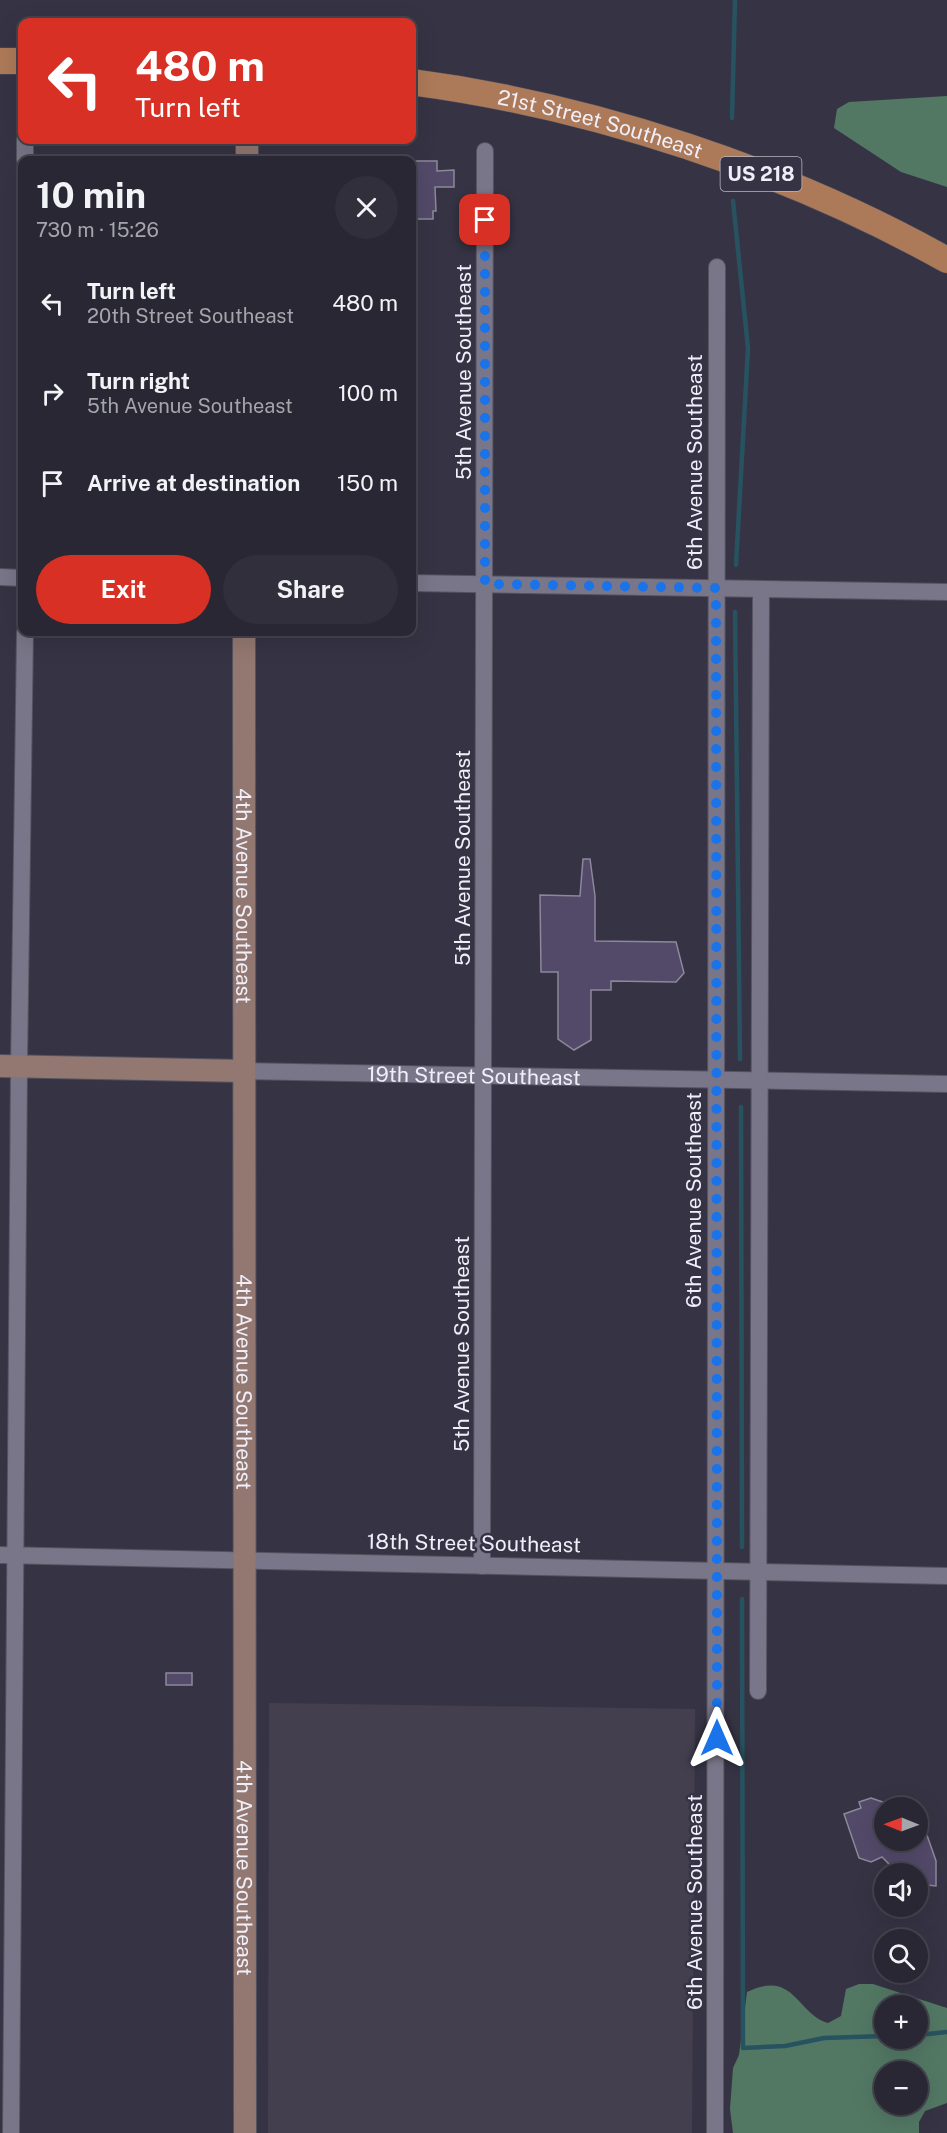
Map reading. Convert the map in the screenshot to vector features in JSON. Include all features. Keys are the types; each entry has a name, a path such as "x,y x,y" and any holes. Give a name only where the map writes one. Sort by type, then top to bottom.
{"main road":[{"path":"0,61 18,61"},
{"name":"21st Street Southeast","path":"416,83 566,112 672,143 826,201 947,260"}],"street":[{"name":"5th Avenue Southeast","path":"482,1566 485,151"},
{"name":"6th Avenue Southeast","path":"715,2133 717,267"},
{"path":"0,577 18,578"},
{"path":"416,583 947,592"},
{"path":"758,1691 761,590"},
{"path":"11,2133 7,1556 9,1066 26,636"},
{"name":"4th Avenue Southeast","path":"244,636 245,2133"},
{"name":"19th Street Southeast","path":"9,1066 947,1084"},
{"name":"18th Street Southeast","path":"7,1556 947,1576"}],"shaded area":[{"path":"269,1703 695,1709 692,2133 268,2133"}],"green space":[{"path":"947,96 947,187 901,172 834,128 837,109 849,102"},
{"path":"859,1984 873,1984 907,1995 874,1995 874,2049 928,2049 928,2002 947,2008 947,2103 928,2110 928,2061 874,2061 874,2115 923,2115 919,2122 919,2133 733,2133 730,2109 733,2068 739,2055 747,1992 763,1986 776,1986 786,1990 809,2012 828,2023 841,2016 846,1989"}],"building":[{"path":"416,161 437,161 437,171 454,170 454,187 435,187 436,211 433,211 433,219 416,219"},
{"path":"583,859 590,859 595,896 595,941 676,942 684,973 676,982 611,981 611,990 591,990 591,1040 574,1050 558,1039 558,972 541,972 540,895 580,896"},
{"path":"166,1673 192,1673 192,1685 166,1685"},
{"path":"874,1799 874,1851 928,1851 928,1838 936,1861 936,1886 928,1885 928,1863 888,1863 882,1857 871,1862 859,1858 844,1814 861,1808 859,1802"}],"waterway":[{"path":"732,118 735,0"},
{"path":"733,201 748,348 736,565"},
{"path":"735,612 740,1059"},
{"path":"741,1107 742,1547"},
{"path":"742,1599 743,2048 785,2046 824,2038 874,2036"},
{"path":"928,2034 947,2032"}],"route":[{"path":"485,220 485,584 716,588 717,1738"}]}
